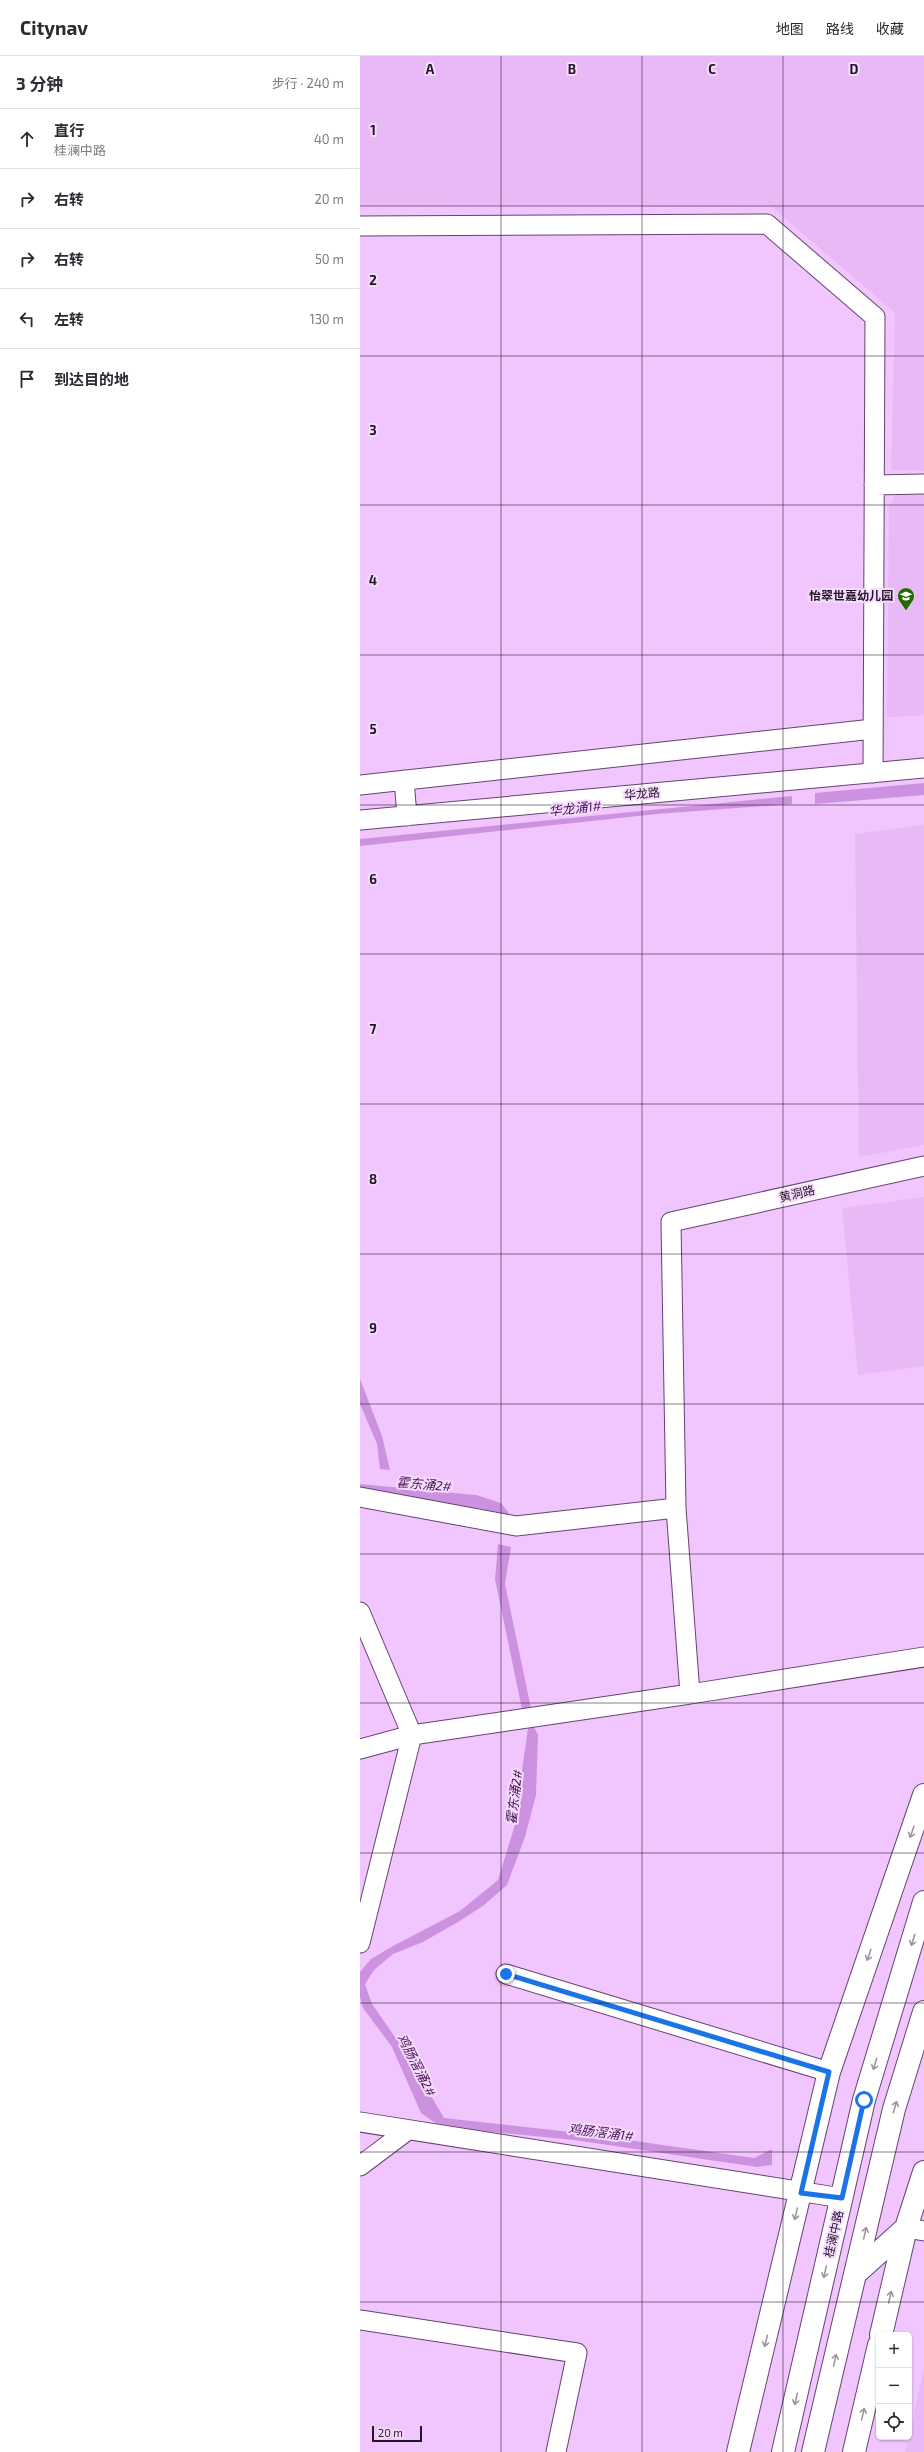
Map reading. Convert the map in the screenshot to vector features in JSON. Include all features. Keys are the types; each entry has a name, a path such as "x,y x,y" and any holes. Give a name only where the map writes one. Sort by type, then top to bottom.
{"main road":[{"path":"738,2452 829,2072 924,1795"},
{"name":"桂澜中路","path":"783,2452 864,2100 924,1902"},
{"path":"813,2452 894,2109 924,2012"},
{"path":"882,2332 915,2229 924,2172"},
{"path":"855,2274 915,2229"},
{"path":"854,2452 876,2358"}],"street":[{"path":"360,226 767,224 875,317 873,773"},
{"path":"874,484 924,484"},
{"path":"360,785 873,729"},
{"name":"华龙路","path":"360,820 924,768"},
{"path":"404,780 407,816"},
{"name":"黄洞路","path":"676,1508 671,1222 924,1166"},
{"path":"360,1496 516,1526 676,1508 690,1694"},
{"path":"360,1612 412,1735 360,1943"},
{"path":"360,1749 412,1735 690,1694 924,1657"},
{"path":"506,1974 829,2072"},
{"path":"360,2122 801,2193 842,2198"},
{"path":"360,2166 408,2130"},
{"path":"360,2320 577,2353 556,2452"}],"shaded area":[{"path":"360,56 924,56 924,471 891,470 895,313 772,207 360,206"},
{"name":"怡翠世嘉幼儿园","path":"895,495 924,495 924,714 916,716 887,717 889,507"},
{"path":"924,783 924,795 815,804 815,793"},
{"path":"792,796 792,804 657,814 360,846 360,839"},
{"path":"924,825 924,1145 859,1157 855,834"},
{"path":"924,1197 924,1366 858,1375 842,1208"},
{"path":"360,1379 382,1436 390,1470 380,1469 377,1444 360,1404"},
{"path":"360,1484 476,1495 501,1503 509,1513 499,1519 484,1509 360,1494"},
{"path":"498,1544 511,1547 505,1584 532,1713 523,1714 495,1579"},
{"path":"534,1727 538,1735 536,1795 525,1837 507,1885 483,1906 458,1922 423,1942 393,1954 374,1970 365,1984 372,2004 404,2050 444,2118 579,2133 754,2158 772,2149 772,2165 757,2167 574,2140 441,2127 421,2113 392,2047 363,2008 360,1997 360,1972 371,1959 460,1911 498,1880 514,1828 528,1728"},
{"path":"924,2369 924,2452 905,2452 908,2440 912,2440 912,2423"}],"place":[{"name":"怡翠世嘉幼儿园","path":"906,611"}],"route":[{"path":"506,1974 829,2072 801,2193 842,2198 864,2100"}],"water label":[{"name":"华龙涌1#","path":"575,808"},
{"name":"霍东涌2#","path":"424,1484"},
{"name":"霍东涌2#","path":"514,1797"},
{"name":"鸡肠滘涌2#","path":"417,2065"},
{"name":"鸡肠滘涌1#","path":"601,2132"}]}
